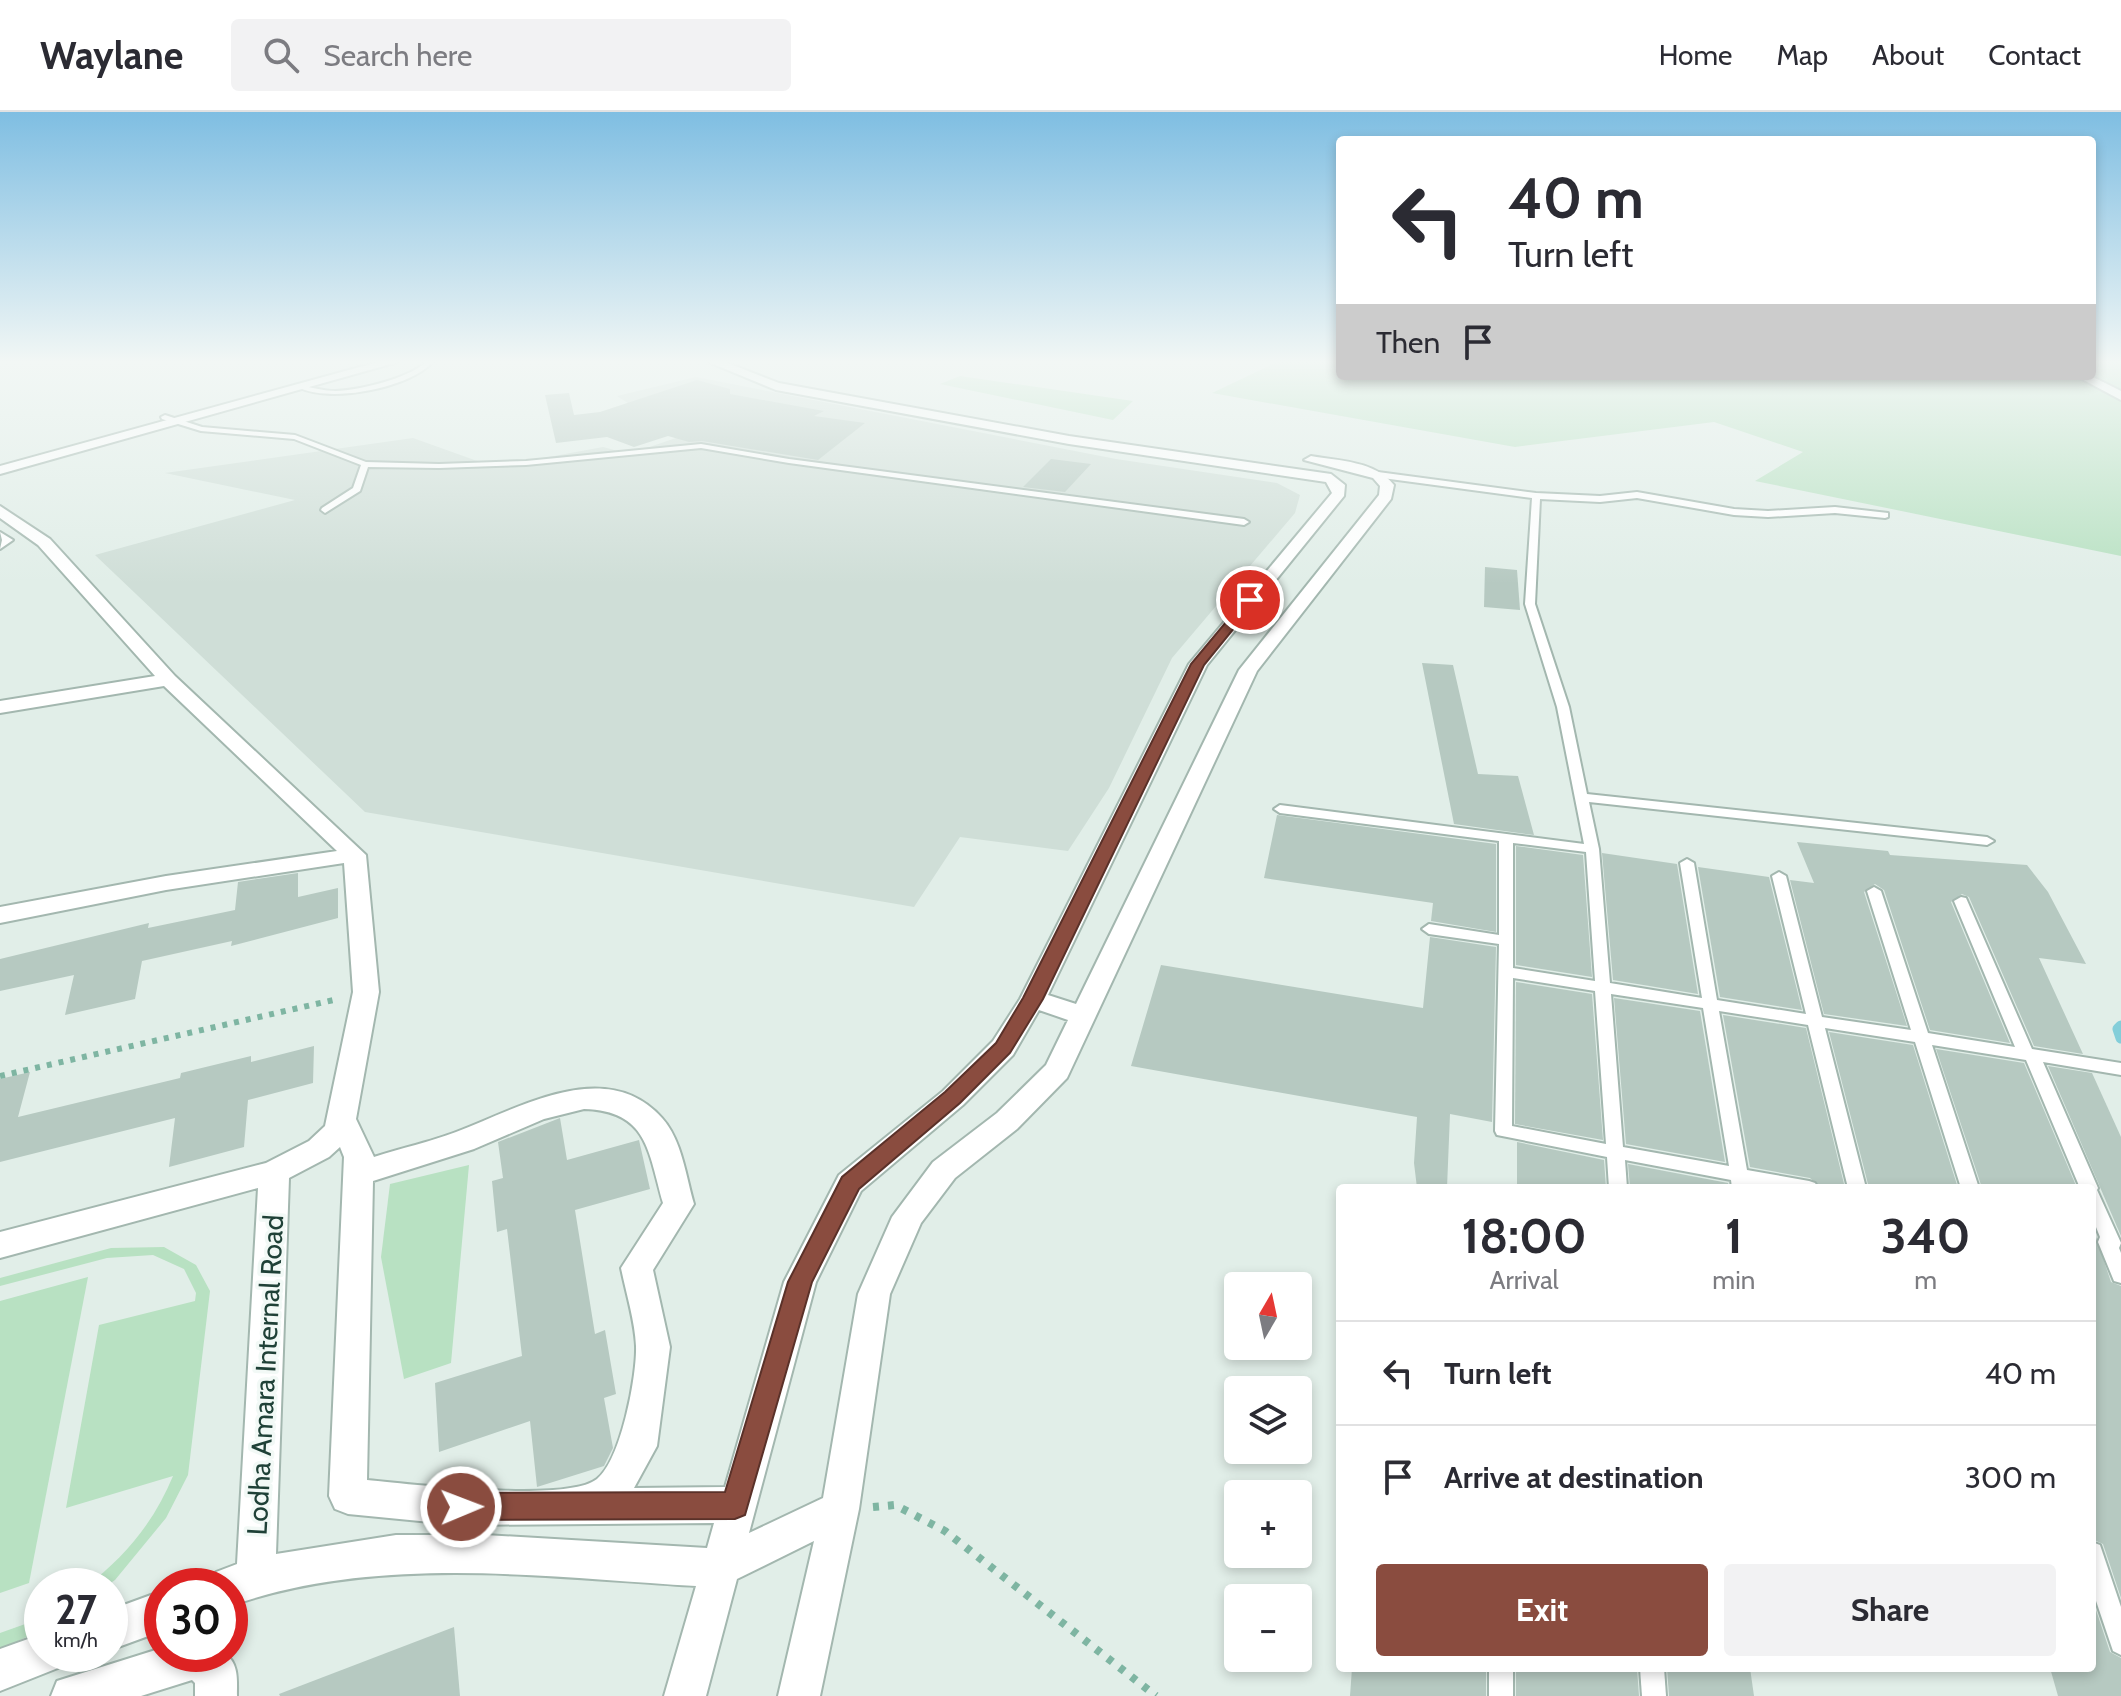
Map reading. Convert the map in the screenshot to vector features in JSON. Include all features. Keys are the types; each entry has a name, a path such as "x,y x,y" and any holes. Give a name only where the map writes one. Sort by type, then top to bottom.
{"street":[{"path":"0,459 101,436"},
{"path":"0,470 116,436"},
{"path":"1091,436 1331,478 1378,475"},
{"path":"799,1696 840,1509 874,1294 908,1217 944,1170 1007,1121 1057,1071 1248,670 1386,496 1387,485 1378,475 1320,461 1129,442"},
{"path":"685,1696 735,1505 800,1282 850,1183 953,1098 1003,1048 1033,999 1198,664 1339,493 1338,485 1331,478"},
{"path":"0,511 44,542 168,680 355,855"},
{"path":"1215,643 1265,649"},
{"path":"0,707 168,680"},
{"path":"0,915 166,883 355,855"},
{"name":"Lodha Amara Internal Road","path":"0,1245 274,1172 319,1149 339,1131 366,992 355,855"},
{"path":"1033,999 1083,1016"},
{"path":"359,1174 402,1157 465,1141 510,1118 588,1097 617,1100 653,1125 679,1204 637,1268 653,1347 639,1446 611,1491 580,1505"},
{"path":"341,1119 359,1157 348,1496 461,1507 735,1505"},
{"name":"Lodha Amara Internal Road","path":"244,1568 274,1172"},
{"path":"718,1568 840,1509"},
{"name":"Lodha Amara Internal Road","path":"248,1581 396,1554 485,1554 718,1568"},
{"path":"72,1696 195,1659 216,1672 216,1696"},
{"path":"0,1670 24,1661"}],"lane":[{"path":"282,436 295,437 365,464 439,466 526,463 701,446 789,461 1244,522"},
{"path":"325,510 357,489 365,464"},
{"path":"1378,475 1536,496 1600,499 1620,494 1637,495 1734,512 1768,514 1835,510 1885,515"},
{"path":"1536,496 1530,604 1563,707 1592,849 1618,1184"},
{"path":"0,535 8,540 0,546"},
{"path":"1581,797 1987,841"},
{"path":"1280,809 1592,849"},
{"path":"1506,838 1503,1131 1740,1182 1763,1184"},
{"path":"1687,863 1740,1182"},
{"path":"1779,876 1856,1184"},
{"path":"1874,891 1969,1184"},
{"path":"1961,901 2087,1184"},
{"path":"1429,929 1506,941"},
{"path":"1506,972 2121,1069"},
{"path":"2096,1208 2121,1275"},
{"path":"2096,1565 2121,1643"},
{"path":"1501,1672 1501,1696"},
{"path":"1652,1672 1654,1696"}],"path":[{"path":"0,1076 366,992"},
{"path":"840,1509 895,1505 945,1531 1156,1696"}],"shaded area":[{"path":"682,436 998,436 1116,459 1277,483 1300,495 1295,513 1172,658 1109,788 1068,851 960,837 914,907 365,812 95,555 295,500 165,473 413,438 494,467 603,447 629,454"}],"green space":[{"path":"1453,436 1603,436 1515,447"},
{"path":"1755,436 2121,436 2121,556 1755,481 1803,452"},
{"path":"469,1165 451,1363 404,1379 381,1257 390,1184"},
{"path":"164,1247 196,1265 210,1291 188,1475 166,1518 125,1568 108,1568 148,1523 173,1476 66,1508 99,1325 195,1301 196,1293 184,1269 153,1255 107,1258 0,1286 0,1278 111,1248"},
{"path":"88,1277 32,1568 24,1568 24,1585 0,1593 0,1301"},
{"path":"24,1624 24,1638 0,1649 0,1633"}],"building":[{"path":"554,436 849,436 818,460 702,441 689,442 668,436 634,447 607,437 556,443"},
{"path":"1051,459 1091,464 1065,492 1023,487"},
{"path":"1485,567 1517,570 1520,610 1484,607"},
{"path":"1422,663 1453,665 1478,774 1518,776 1534,835 1454,824"},
{"path":"1277,815 1496,844 1496,932 1431,921 1433,903 1264,878"},
{"path":"1797,842 1888,851 1890,855 2027,865 2048,892 2086,964 2039,958 2083,1054 2034,1046 1969,897 1962,894 1951,902 2010,1043 1930,1030 1884,890 1875,884 1864,892 1907,1026 1824,1014 1790,880 1814,883"},
{"path":"1516,846 1583,855 1592,977 1516,965"},
{"path":"1602,853 1677,864 1698,994 1613,980"},
{"path":"1698,867 1769,877 1802,1010 1720,997"},
{"path":"298,873 298,897 338,888 338,918 231,946 232,941 142,961 135,999 65,1015 74,975 0,991 0,959 149,923 148,928 235,910 238,882"},
{"path":"1430,937 1496,947 1492,1122 1450,1114 1447,1184 1417,1184 1414,1163 1417,1117 1131,1066 1161,965 1423,1008"},
{"path":"1516,982 1592,994 1603,1140 1515,1124"},
{"path":"1614,998 1700,1011 1725,1162 1626,1144"},
{"path":"1723,1015 1806,1028 1844,1184 1817,1184 1810,1178 1750,1167"},
{"path":"1829,1032 1913,1045 1957,1184 1868,1184"},
{"path":"314,1046 313,1083 248,1100 244,1147 169,1167 175,1118 0,1162 0,1079 30,1072 18,1117 180,1078 181,1073 251,1056 251,1062"},
{"path":"1936,1049 2024,1063 2075,1184 1981,1184"},
{"path":"2048,1066 2092,1073 2121,1137 2121,1236"},
{"path":"560,1118 567,1160 639,1140 650,1189 575,1210 595,1334 605,1330 616,1394 604,1398 613,1448 604,1466 537,1487 530,1421 439,1452 435,1383 522,1356 507,1229 497,1232 492,1181 503,1178 498,1142"},
{"path":"1517,1142 1604,1160 1606,1184 1517,1184"},
{"path":"1628,1164 1728,1184 1630,1184"},
{"path":"2096,1237 2111,1282 2121,1286 2121,1598 2103,1544 2096,1541"},
{"path":"2096,1610 2110,1652 2121,1658 2121,1696 2058,1696 2051,1672 2096,1672"},
{"path":"454,1627 460,1696 279,1694"},
{"path":"1352,1672 1486,1672 1486,1696 1350,1696"},
{"path":"1516,1672 1637,1672 1639,1696 1516,1696"},
{"path":"1667,1672 1751,1672 1754,1696 1669,1696"}],"waterway":[{"path":"2121,1026 2118,1029 2121,1038"}],"route":[{"path":"461,1507 735,1505 800,1282 850,1183 953,1098 1003,1048 1033,999 1198,664 1250,600"}]}
